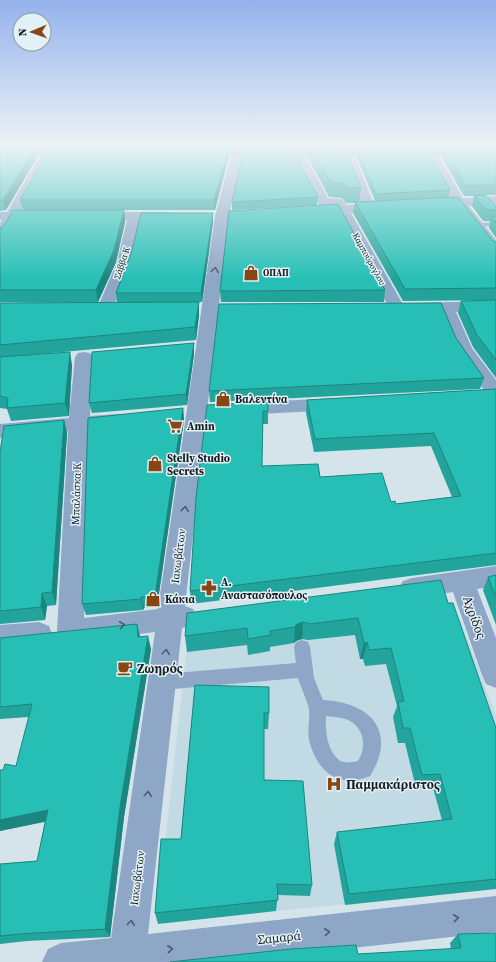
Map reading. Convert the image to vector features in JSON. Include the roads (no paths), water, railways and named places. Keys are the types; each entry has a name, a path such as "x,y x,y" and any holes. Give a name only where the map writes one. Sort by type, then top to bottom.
{"street":[{"path":"0,235 6,216 24,189"},
{"name":"Ιακωβάτων","path":"127,958 170,619 203,411 198,346 210,309 222,216 228,189"},
{"path":"317,189 324,202 337,202 340,207"},
{"path":"362,189 369,208"},
{"path":"451,189 476,225 496,249"},
{"path":"421,205 459,202 491,203"},
{"path":"302,212 340,207 369,208 399,206"},
{"name":"Καμπούρογλου","path":"340,207 389,308 446,307"},
{"path":"206,216 238,215"},
{"path":"6,216 50,216"},
{"path":"81,216 183,216"},
{"name":"Σάββα Κ","path":"105,309 124,262 135,216"},
{"path":"496,306 446,307 463,348 496,394"},
{"name":"Μπαλάσκα Κ","path":"70,631 79,424 84,357"},
{"path":"472,397 496,394"},
{"path":"203,411 354,403"},
{"path":"0,431 134,418"},
{"path":"391,591 496,576"},
{"name":"Αχρίδος","path":"462,582 496,675"},
{"path":"0,638 210,614"},
{"name":"Σαμαρά","path":"62,962 127,958 496,914"}],"lane":[{"path":"476,225 496,224"},
{"path":"302,647 304,670 312,696 318,708"},
{"path":"162,682 304,670"}],"place":[{"name":"ΟΠΑΠ","path":"251,273"},
{"name":"Βαλεντίνα","path":"223,399"},
{"name":"Amin","path":"175,426"},
{"name":"Stelly Studio Secrets","path":"155,464"},
{"name":"Α. Αναστασόπουλος","path":"209,588"},
{"name":"Κάκια","path":"153,599"},
{"name":"Ζωηρός","path":"125,668"},
{"name":"Παμμακάριστος","path":"334,784"}]}
